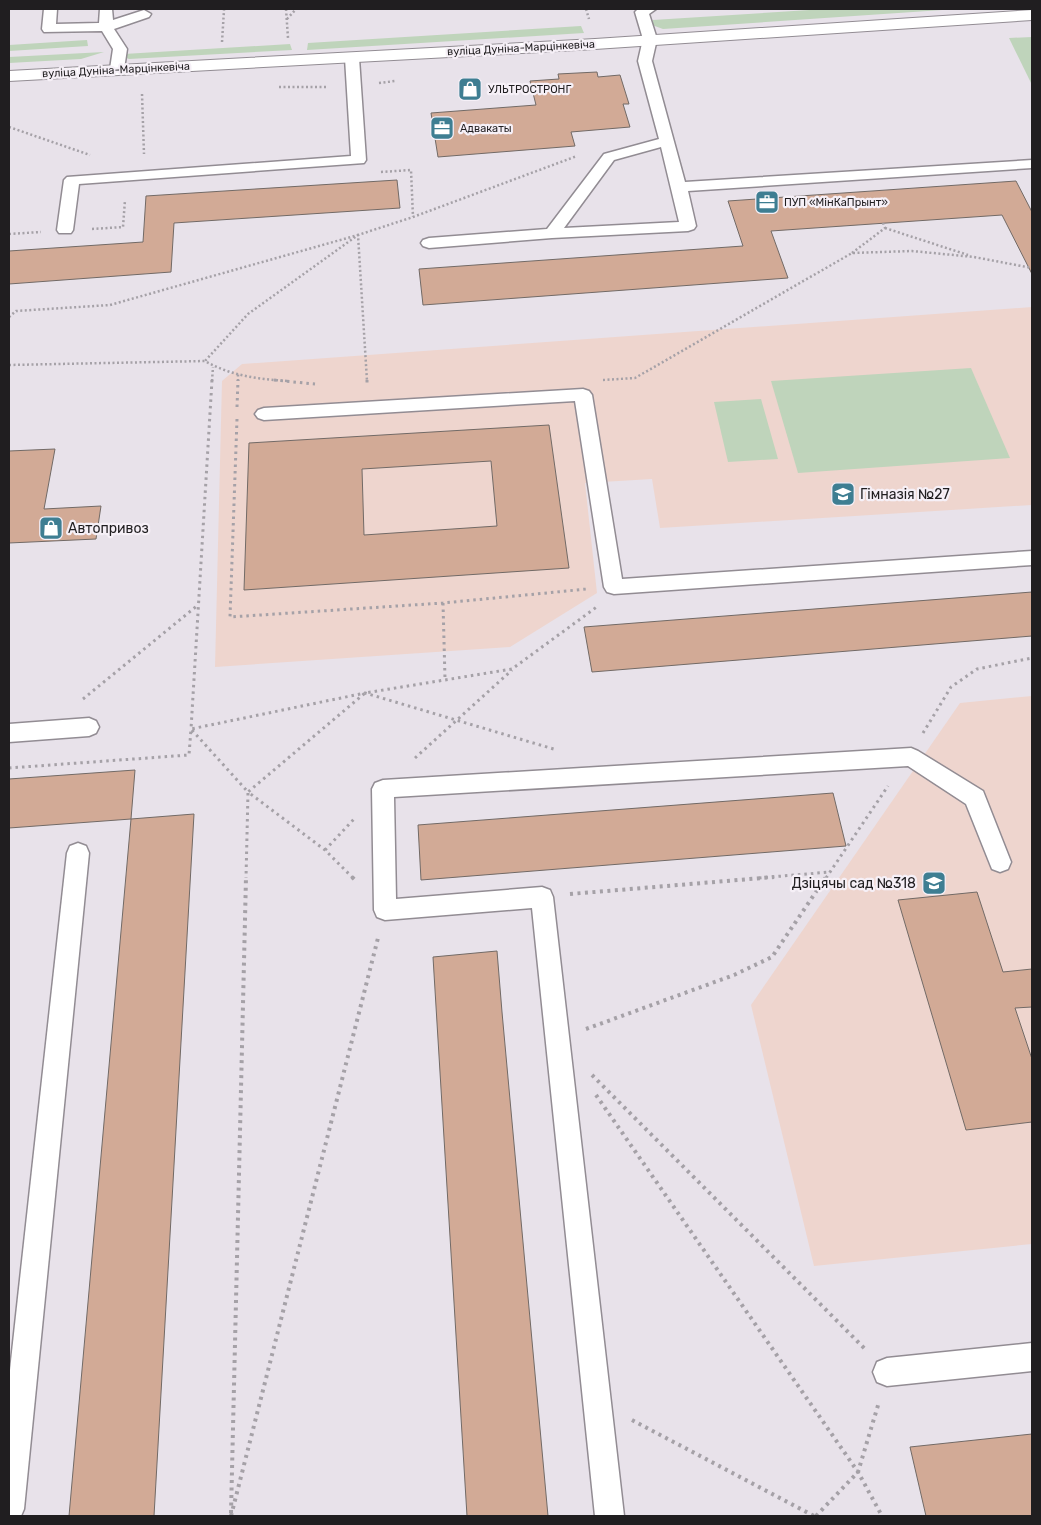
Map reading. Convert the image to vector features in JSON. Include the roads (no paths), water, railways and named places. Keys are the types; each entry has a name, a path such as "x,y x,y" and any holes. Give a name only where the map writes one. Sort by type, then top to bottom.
{"street":[{"name":"вуліца Дуніна-Марцінкевіча","path":"9,76 595,44 1032,15"}],"lane":[{"path":"51,9 49,29 88,26 106,27 144,14"},
{"path":"106,9 106,27 120,49 117,69"},
{"path":"429,243 552,233 688,226 645,61 650,39 642,12 649,9"},
{"path":"66,230 72,180 360,160 352,58"},
{"path":"552,233 608,157 666,140"},
{"path":"678,187 1032,164"},
{"path":"264,414 583,395 614,587 1032,558"},
{"path":"9,733 89,727"},
{"path":"609,1516 542,897 385,910 383,789 911,757 975,798 1000,862"},
{"path":"9,1509 78,853"},
{"path":"888,1372 1032,1357"}],"place":[{"name":"УЛЬТРОСТРОНГ","path":"470,89"},
{"name":"Адвакаты","path":"442,128"},
{"name":"ПУП «МінКаПрынт»","path":"767,202"},
{"name":"Гімназія №27","path":"843,494"},
{"name":"Автопривоз","path":"51,528"},
{"name":"Дзіцячы сад №318","path":"934,883"}]}
